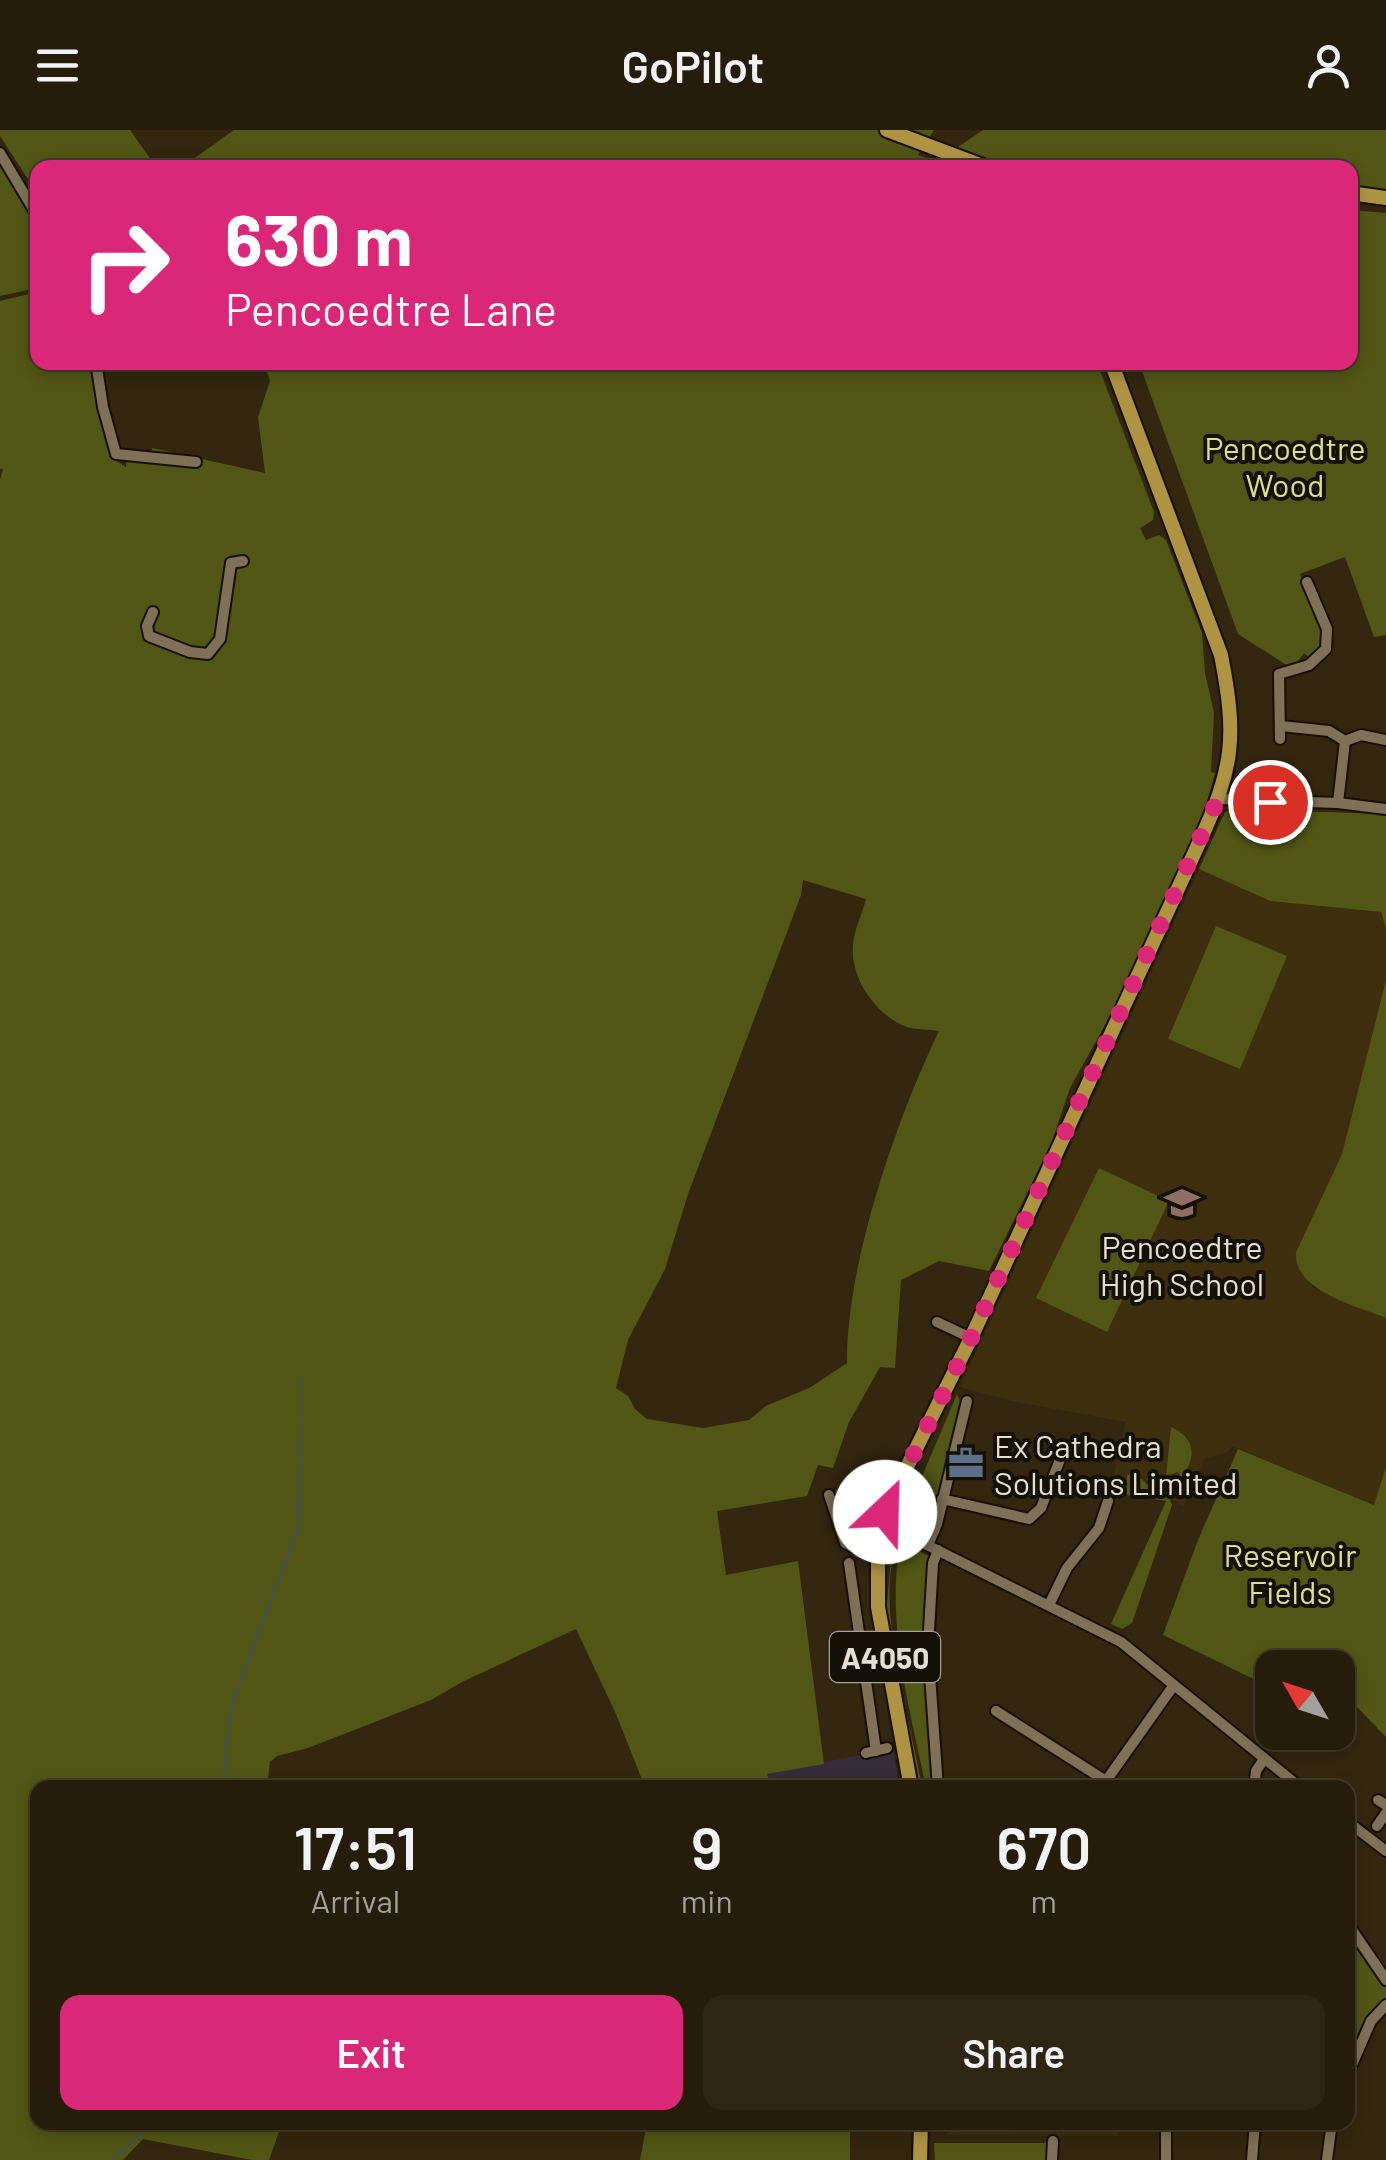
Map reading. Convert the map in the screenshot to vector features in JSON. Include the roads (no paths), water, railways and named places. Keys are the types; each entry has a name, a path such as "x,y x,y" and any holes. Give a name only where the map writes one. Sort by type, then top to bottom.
{"main road":[{"path":"887,130 966,160"},
{"path":"1358,194 1386,198"},
{"name":"A4050","path":"909,1780 877,1596 880,1548 886,1525 894,1515 918,1448 1218,799 1226,688 1214,634 1114,370"},
{"path":"920,2130 920,2160"}],"street":[{"path":"0,153 30,204"},
{"path":"97,370 116,454 196,462"},
{"path":"152,612 148,636 190,652 208,654 220,639 231,563 244,560"},
{"path":"1280,739 1280,674 1309,665 1326,649 1327,629 1307,582"},
{"path":"1281,726 1328,731 1345,742"},
{"path":"1345,742 1358,735 1386,740"},
{"path":"1338,803 1345,742"},
{"path":"1218,799 1338,803 1386,809"},
{"path":"937,1322 971,1338"},
{"path":"937,1780 928,1647 933,1547 967,1401"},
{"path":"942,1500 1019,1518 1033,1517 1061,1457"},
{"path":"829,1495 844,1543 880,1548"},
{"path":"1049,1605 1067,1568 1099,1528 1108,1501"},
{"path":"886,1525 1121,1642 1291,1780"},
{"path":"849,1563 876,1751"},
{"path":"862,1656 884,1652"},
{"path":"1107,1780 1174,1685"},
{"path":"996,1711 1098,1780"},
{"path":"1255,1780 1264,1759"},
{"path":"1377,1826 1386,1813"},
{"path":"1355,1827 1386,1851"},
{"path":"1355,1940 1386,1980"},
{"path":"1355,2058 1371,2021 1386,2005"},
{"path":"1166,2130 1166,2160"},
{"path":"1252,2160 1254,2130"},
{"path":"1326,2160 1331,2130"},
{"path":"1052,2160 1053,2140"}],"waterway":[{"path":"224,1780 231,1706 299,1526 301,1378"},
{"path":"112,2160 141,2130"}],"place":[{"name":"Pencoedtre High School","path":"1182,1203"},
{"name":"Ex Cathedra Solutions Limited","path":"966,1463"}],"park label":[{"name":"Pencoedtre Wood","path":"1285,466"},
{"name":"Reservoir Fields","path":"1290,1572"}]}
